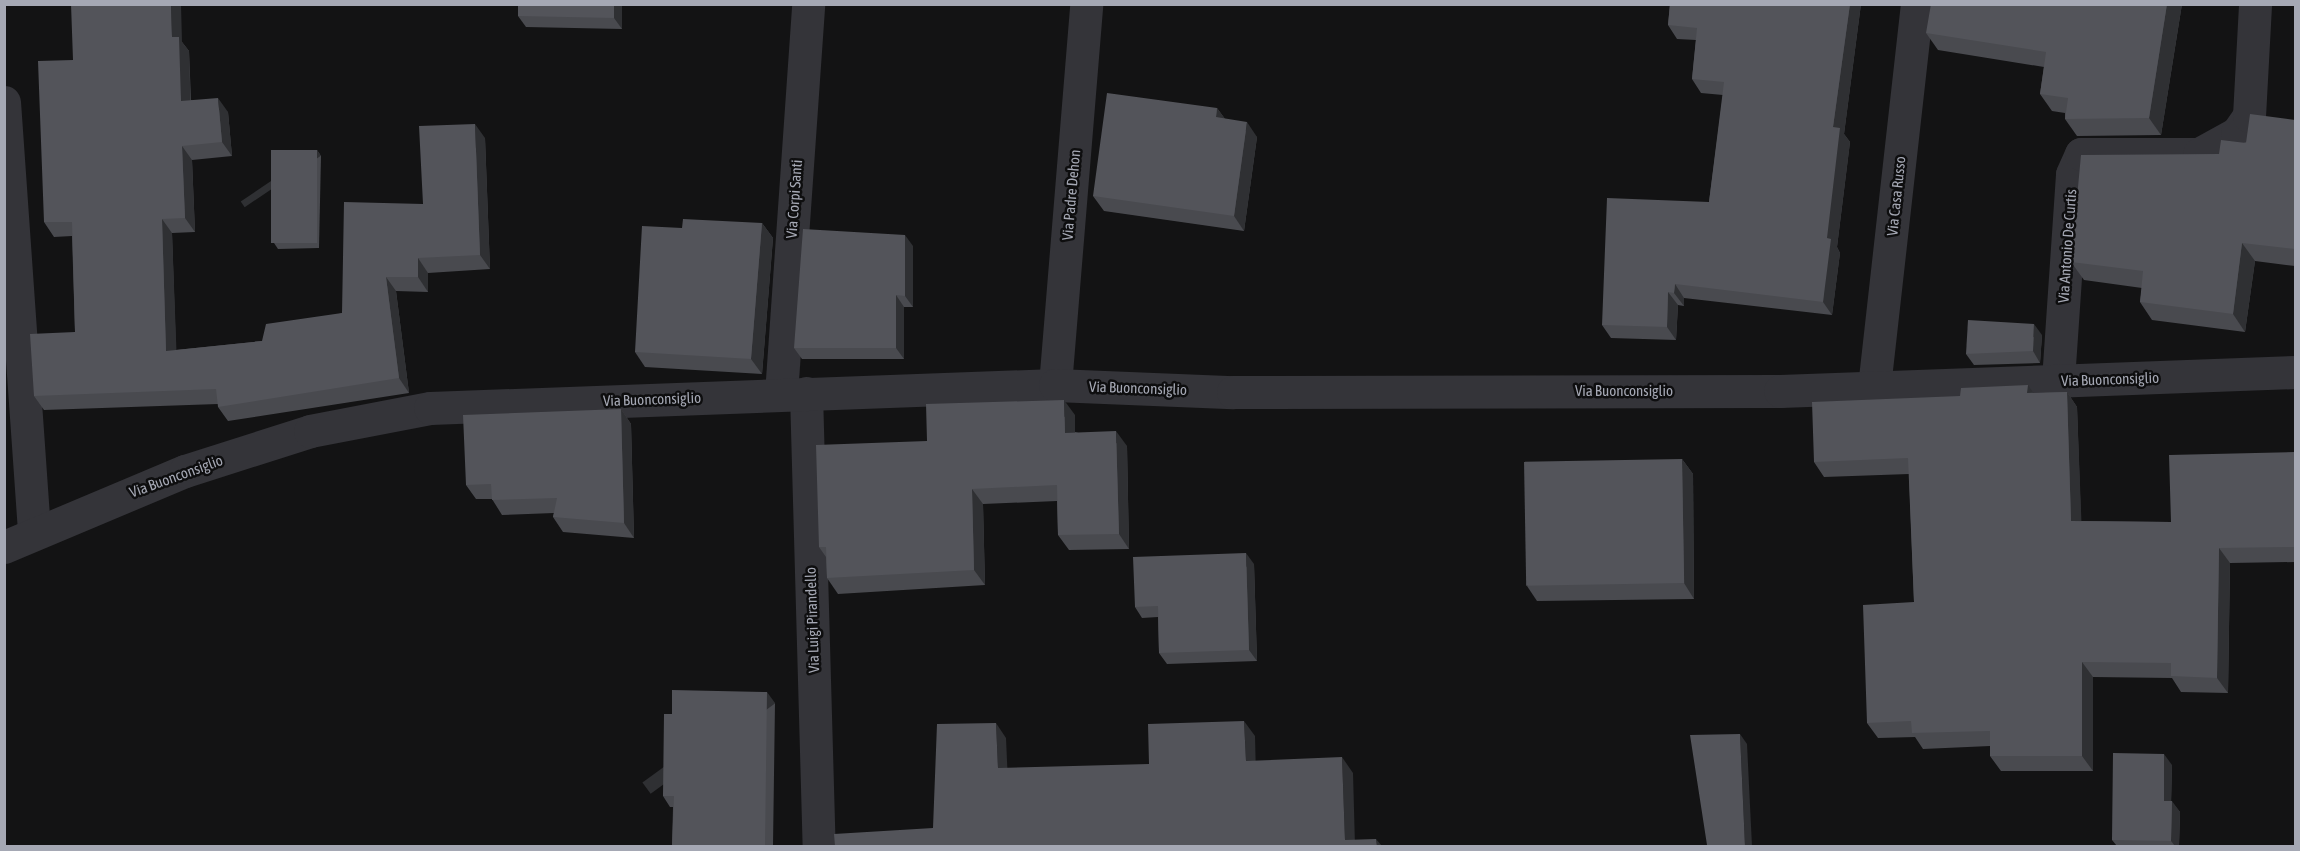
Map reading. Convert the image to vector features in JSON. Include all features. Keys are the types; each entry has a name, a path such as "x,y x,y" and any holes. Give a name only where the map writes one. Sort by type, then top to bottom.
{"street":[{"name":"Via Corpi Santi","path":"793,393 808,4"},
{"name":"Via Padre Dehon","path":"1055,385 1086,4"},
{"name":"Via Casa Russo","path":"1874,387 1917,4"},
{"name":"Via Antonio De Curtis","path":"2058,380 2072,174 2081,154 2199,154 2236,133 2249,116 2255,4"},
{"path":"4,102 34,531"},
{"name":"Via Buonconsiglio","path":"4,547 34,531 185,471 310,431 419,410 793,393 1055,385 1233,392 1874,387 2295,372"},
{"name":"Via Luigi Pirandello","path":"793,393 819,846"}],"building":[{"path":"71,4 171,4 172,37 179,37 181,101 218,98 222,142 182,146 185,218 162,219 166,351 262,341 266,324 342,313 344,202 423,204 419,126 475,124 480,255 418,258 418,277 386,277 399,378 218,407 216,389 34,396 30,334 75,332 72,222 44,222 38,61 73,60"},
{"path":"518,4 614,4 614,18 518,16"},
{"path":"1670,4 1850,4 1833,127 1840,128 1827,238 1831,239 1823,302 1675,284 1674,293 1668,292 1667,327 1602,325 1607,198 1709,202 1724,82 1692,79 1697,28 1668,25"},
{"path":"1931,4 2167,4 2149,118 2065,119 2068,98 2040,94 2046,52 1926,33"},
{"path":"1107,93 1217,108 1216,117 1247,122 1234,216 1093,196"},
{"path":"2250,114 2295,120 2295,249 2242,243 2233,314 2140,302 2143,271 2071,262 2081,155 2219,154 2221,140 2246,143"},
{"path":"271,150 317,150 317,243 271,243"},
{"path":"683,219 762,223 751,359 635,352 642,226 682,228"},
{"path":"803,229 905,235 905,296 896,295 896,348 794,348"},
{"path":"1968,320 2034,324 2033,351 1966,354"},
{"path":"2028,385 2027,393 2067,392 2071,521 2171,522 2169,455 2295,452 2295,547 2219,548 2217,678 2171,676 2171,663 2082,662 2082,756 1990,756 1990,731 1912,733 1911,721 1867,723 1863,605 1914,602 1908,458 1814,462 1812,402 1960,396 1961,388"},
{"path":"1064,400 1065,433 1116,431 1119,534 1058,535 1057,485 972,489 974,570 827,578 826,547 819,547 816,445 927,441 926,404"},
{"path":"621,409 624,523 553,517 557,498 492,500 491,484 466,485 463,415"},
{"path":"1682,459 1684,583 1526,586 1524,462"},
{"path":"1246,553 1249,650 1159,653 1158,606 1135,607 1133,557"},
{"path":"672,690 767,692 765,846 672,846 674,796 663,796 664,714 672,714"},
{"path":"1244,721 1246,761 1342,757 1345,840 1376,839 1377,846 835,846 834,834 933,828 937,724 996,723 998,768 1149,764 1148,724"},
{"path":"1740,734 1745,846 1698,846 1707,845 1690,735"},
{"path":"2113,753 2164,754 2164,801 2172,801 2171,841 2112,840"}]}
